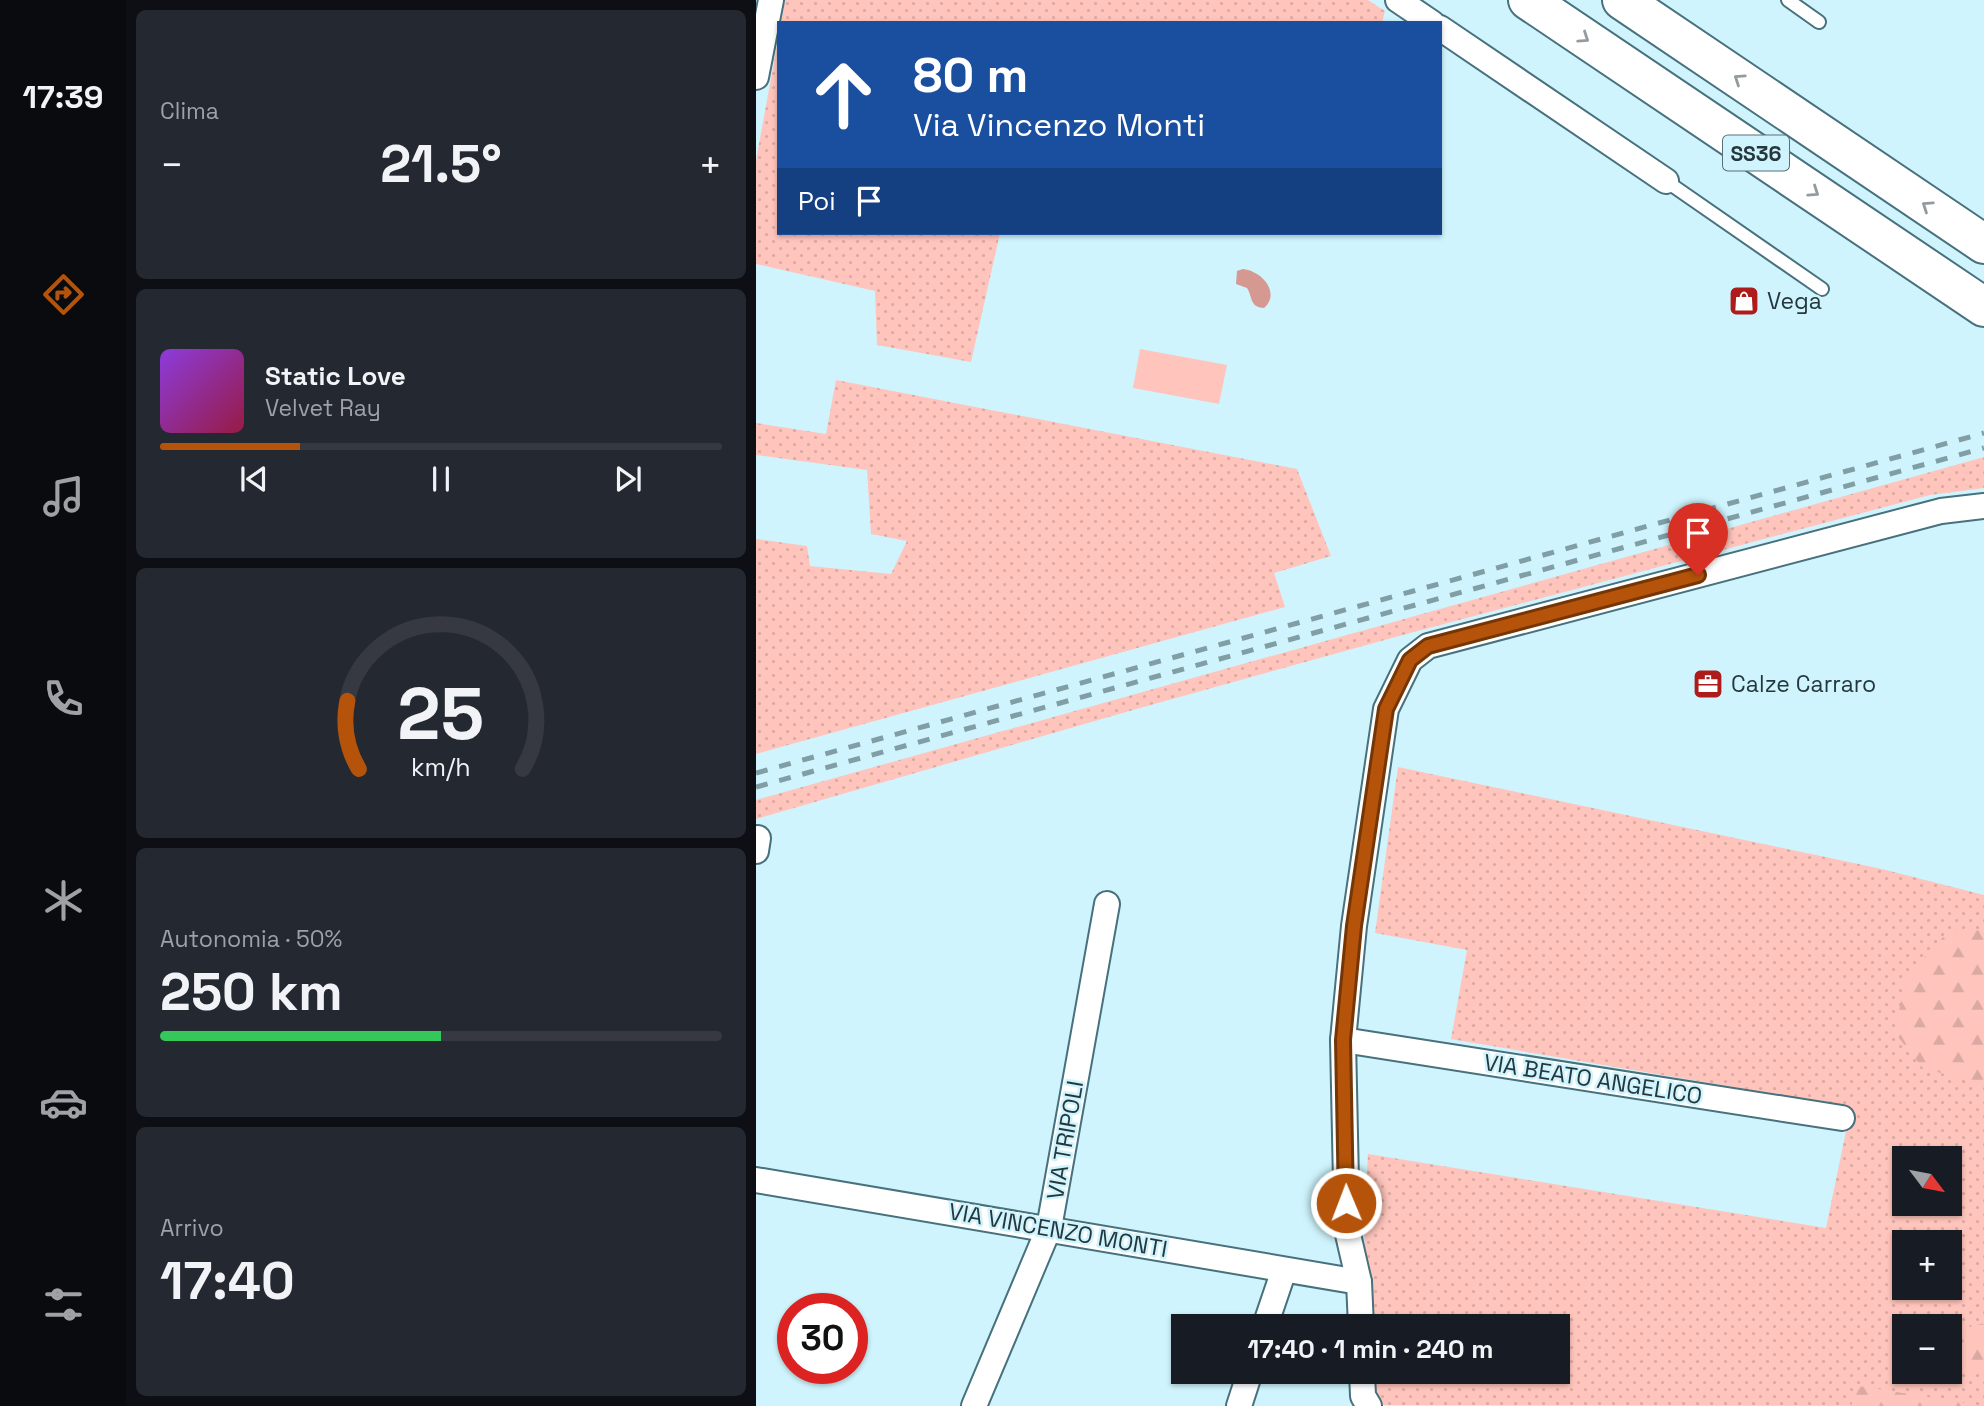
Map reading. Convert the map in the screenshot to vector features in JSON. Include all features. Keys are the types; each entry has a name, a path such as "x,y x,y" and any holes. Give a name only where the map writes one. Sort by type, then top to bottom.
{"highway":[{"name":"SS36","path":"1528,0 1984,307"},
{"name":"SS36","path":"1622,0 1984,244"}],"street":[{"path":"756,77 771,0"},
{"path":"1398,0 1429,21"},
{"path":"1442,29 1666,181"},
{"path":"1360,1314 1359,1282 1347,1230 1343,1040 1354,926 1386,709 1410,660 1428,646 1941,511 1984,506"},
{"name":"VIA TRIPOLI","path":"974,1406 1049,1228 1107,904"},
{"name":"VIA BEATO ANGELICO","path":"1343,1040 1842,1118"},
{"name":"VIA VINCENZO MONTI","path":"756,1180 1359,1282"},
{"path":"1269,1314 1284,1270"},
{"path":"1239,1406 1246,1384"},
{"path":"1362,1384 1363,1396 1368,1406"}],"lane":[{"path":"1788,0 1819,23"},
{"path":"1666,181 1822,289"}],"green space":[{"path":"785,0 1368,0 1385,11 1382,21 781,21"},
{"path":"777,46 777,235 1000,235 971,362 877,345 875,291 756,264 756,160"},
{"path":"1140,349 1227,365 1219,404 1133,388"},
{"path":"836,380 1297,469 1331,556 1274,573 1285,607 756,754 756,539 807,546 810,566 891,574 907,541 871,534 867,470 756,455 756,423 826,434"},
{"path":"1984,457 1984,488 1930,495 1399,636 756,819 756,800"},
{"path":"1398,767 1882,869 1984,895 1984,1406 1373,1405 1372,1384 1570,1384 1570,1314 1368,1314 1364,1222 1368,1154 1826,1228 1851,1107 1451,1039 1467,950 1375,933"},
{"path":"1984,931 1984,1085 1923,1068 1894,1032 1907,976 1945,935"},
{"path":"1984,1323 1984,1371 1962,1369 1962,1329"},
{"path":"1859,1386 1984,1406 1851,1406"}],"shaded area":[{"path":"1243,269 1257,274 1267,284 1271,296 1264,308 1254,304 1247,288 1236,284 1237,271"}],"railway":[{"path":"756,773 1984,433"},
{"path":"756,787 1984,448"}],"place":[{"name":"Vega","path":"1744,301"},
{"name":"Calze Carraro","path":"1708,684"}],"route":[{"path":"1346,1203 1343,1040 1354,926 1386,709 1398,681 1410,660 1428,646 1698,575"}]}
